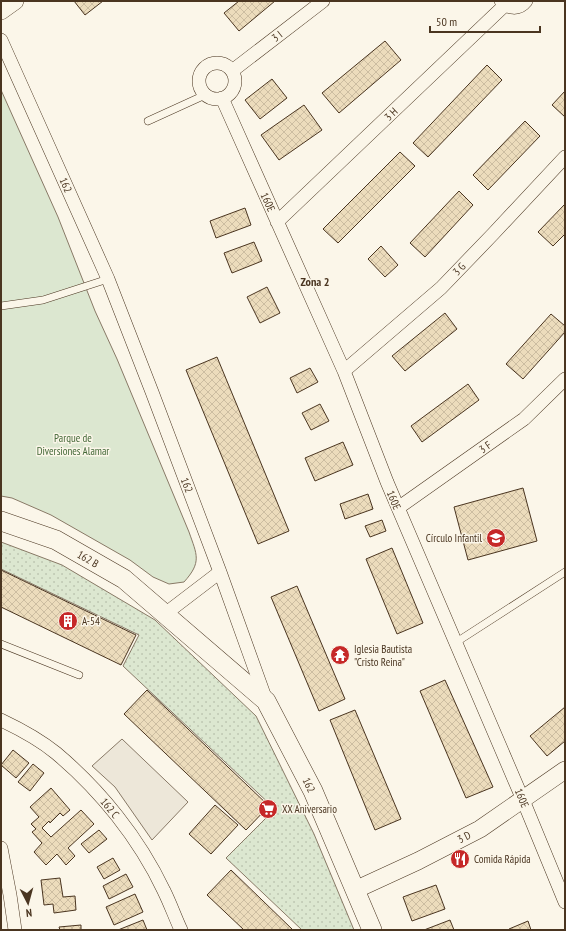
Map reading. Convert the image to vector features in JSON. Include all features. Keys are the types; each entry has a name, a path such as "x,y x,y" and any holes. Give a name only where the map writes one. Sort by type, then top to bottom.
{"main road":[{"name":"162 B","path":"1,521 56,540 124,579 266,701"},
{"name":"162","path":"266,701 313,791 372,930"}],"street":[{"path":"1,11 15,1"},
{"name":"3 I","path":"232,71 323,1"},
{"path":"503,3 510,8 516,8 521,6 526,1"},
{"name":"3 H","path":"276,222 503,3"},
{"name":"162","path":"1,40 108,279 220,572 266,701"},
{"path":"222,64 232,71 235,84 228,95 222,98 210,98 205,95 199,84 201,73 205,68 210,65 222,64"},
{"name":"160E","path":"222,98 276,222 344,371 398,508 565,902"},
{"name":"3 G","path":"344,371 441,288 565,157"},
{"name":"3 F","path":"398,508 524,419 565,379"},
{"path":"165,614 220,572"},
{"name":"162 C","path":"1,720 24,732 55,752 92,787 125,825 145,856 164,890 181,930"},
{"name":"3 D","path":"355,890 412,864 480,829 565,770"},
{"path":"1,848 10,896 14,930"}],"lane":[{"path":"148,121 205,95"},
{"path":"1,306 43,300 108,279"},
{"path":"455,643 565,572"},
{"path":"1,644 79,675"}],"green space":[{"name":"Parque de Diversiones Alamar","path":"1,90 58,217 95,311 117,359 189,532 196,553 196,563 194,569 184,582 169,584 153,577 130,560 51,515 12,498 1,496"},
{"path":"1,542 62,565 155,620 256,716 314,834 354,930 302,930 226,858 275,809 123,666 139,635 1,569"}],"shaded area":[{"path":"122,739 188,802 152,840 115,787 92,766"}],"building":[{"path":"74,1 103,1 85,15"},
{"path":"239,1 275,1 239,31 224,13"},
{"path":"385,41 401,60 339,113 322,93"},
{"path":"487,65 502,80 428,157 413,143"},
{"path":"272,79 287,98 260,119 245,100"},
{"path":"565,91 565,117 552,105"},
{"path":"304,105 322,130 279,160 261,135"},
{"path":"525,121 540,136 488,190 473,175"},
{"path":"400,152 415,166 338,243 323,229"},
{"path":"459,191 473,205 425,257 410,243"},
{"path":"565,204 565,234 553,246 538,232"},
{"path":"245,208 251,225 216,238 210,221"},
{"path":"254,242 262,261 232,273 224,253"},
{"path":"381,246 398,265 385,277 368,259"},
{"path":"267,287 280,313 260,323 247,297"},
{"path":"445,313 457,329 405,371 392,356"},
{"path":"551,314 565,326 565,332 523,379 506,364"},
{"path":"217,357 289,531 258,544 186,370"},
{"path":"310,368 318,382 297,393 290,378"},
{"path":"468,384 479,400 422,442 411,426"},
{"path":"320,404 329,421 311,430 302,413"},
{"path":"343,442 353,465 315,481 305,458"},
{"path":"523,488 537,541 468,560 454,507"},
{"path":"368,494 373,509 345,519 340,504"},
{"path":"382,520 386,531 370,537 365,526"},
{"path":"392,548 423,623 397,634 366,559"},
{"name":"A-54","path":"1,570 136,635 121,665 1,607"},
{"path":"297,586 345,699 319,711 271,597"},
{"path":"445,680 493,787 466,798 420,691"},
{"path":"147,690 269,806 246,830 124,714"},
{"path":"565,707 565,741 547,756 530,736"},
{"path":"355,710 401,819 375,830 330,720"},
{"path":"13,750 29,763 16,778 1,765"},
{"path":"33,764 44,773 30,791 18,782"},
{"path":"51,788 70,810 63,816 60,813 50,823 49,821 42,828 51,837 81,810 94,824 68,848 75,856 66,865 57,854 46,865 34,852 42,843 32,832 36,829 31,824 39,817 30,807"},
{"path":"215,805 238,825 211,854 189,834"},
{"path":"99,830 107,839 89,853 81,844"},
{"path":"113,858 120,870 104,879 97,867"},
{"path":"231,870 293,930 244,930 207,895"},
{"path":"126,874 133,887 109,899 103,886"},
{"path":"60,878 63,897 75,896 76,910 54,913 53,904 44,905 41,880"},
{"path":"436,885 445,909 412,921 403,897"},
{"path":"135,894 143,912 114,925 106,907"},
{"path":"143,920 147,930 118,930"},
{"path":"450,920 454,930 424,930"},
{"path":"528,921 531,930 509,929"},
{"path":"81,925 81,930 60,930 59,927"}],"place":[{"name":"Círculo Infantil","path":"496,538"},
{"name":"A-54","path":"68,621"},
{"name":"Iglesia Bautista \"Cristo Reina\"","path":"340,655"},
{"name":"XX Aniversario","path":"268,809"},
{"name":"Comida Rápida","path":"460,859"}],"district":[{"name":"Zona 2","path":"315,281"}]}
